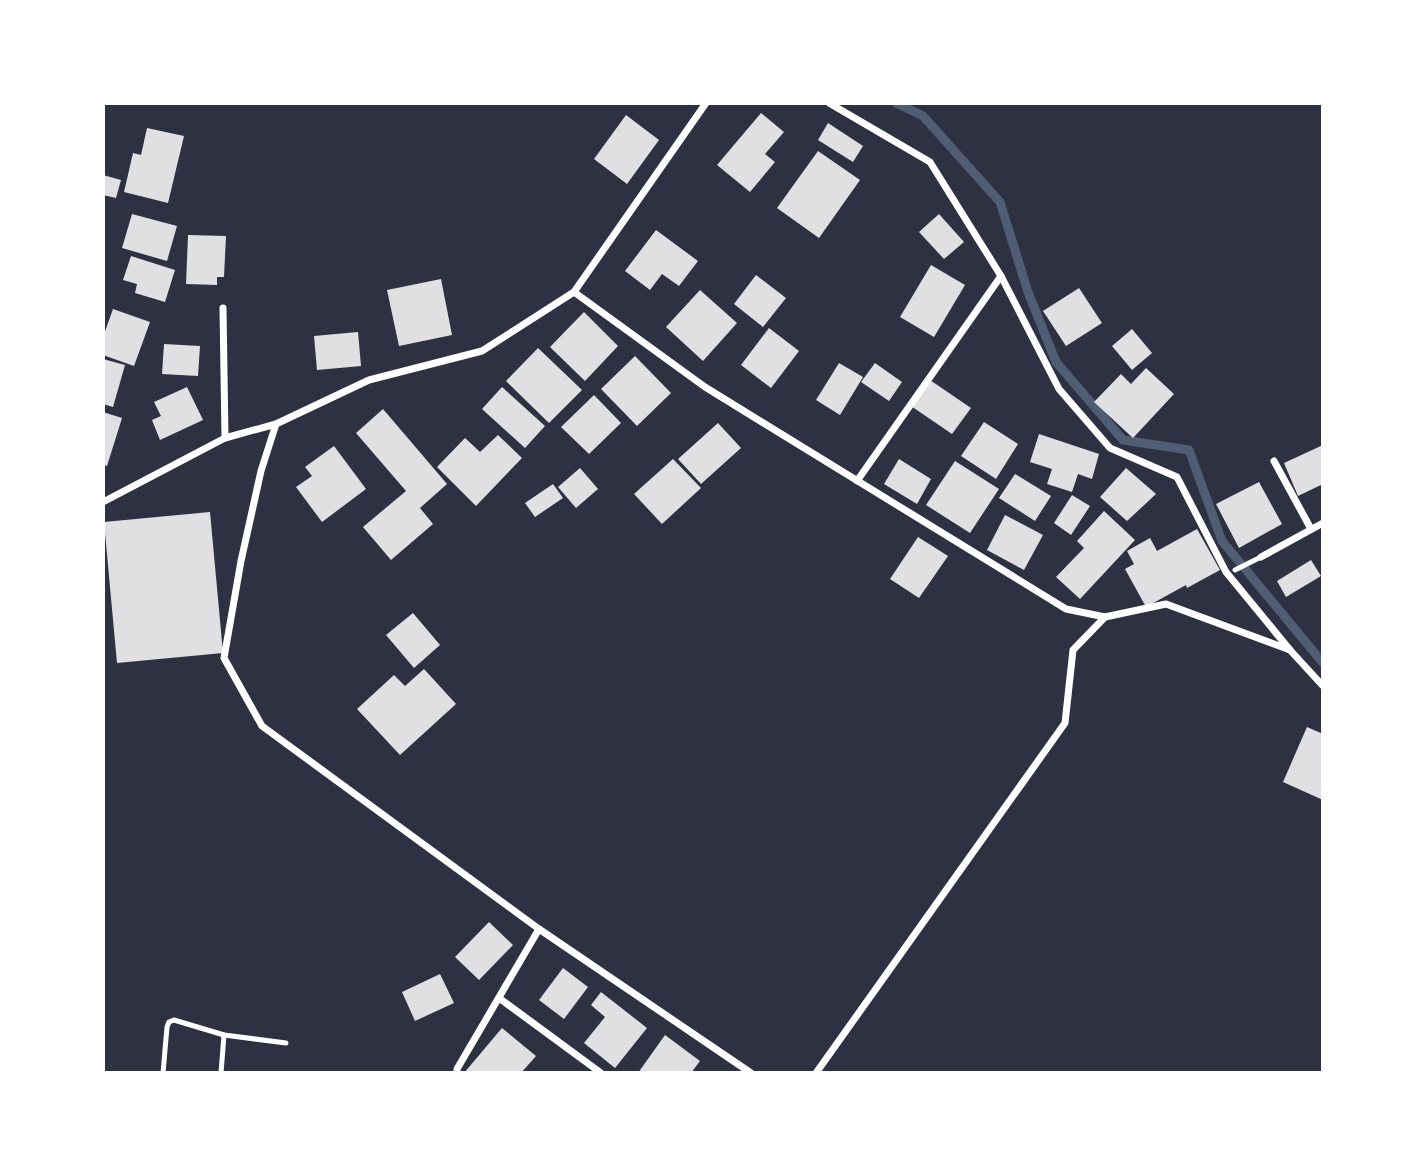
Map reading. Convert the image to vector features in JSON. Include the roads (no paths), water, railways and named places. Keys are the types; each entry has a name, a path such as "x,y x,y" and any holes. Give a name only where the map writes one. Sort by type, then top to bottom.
{"street":[{"path":"103,502 225,438 276,424 369,380 482,351 574,292 706,103"},
{"path":"829,103 930,162 1001,276 1059,389 1110,447 1177,477 1226,572 1323,686"},
{"path":"857,481 1001,276"},
{"path":"574,292 705,387 1066,609 1105,617 1166,604 1290,650"},
{"path":"223,307 225,438"},
{"path":"276,424 252,510 224,658 262,726 539,929 751,1073"},
{"path":"1274,461 1311,529"},
{"path":"1261,556 1323,523"},
{"path":"1226,572 1234,570"},
{"path":"816,1073 1065,723 1073,650 1105,617"},
{"path":"457,1073 539,929"},
{"path":"499,998 601,1073"}],"lane":[{"path":"1234,570 1261,556"},
{"path":"163,1073 169,1022 174,1020 224,1035 286,1044"},
{"path":"221,1073 224,1035"}],"waterway":[{"path":"896,103 923,116 1000,202 1028,292 1056,362 1123,440 1189,450 1222,541 1323,663"}]}
